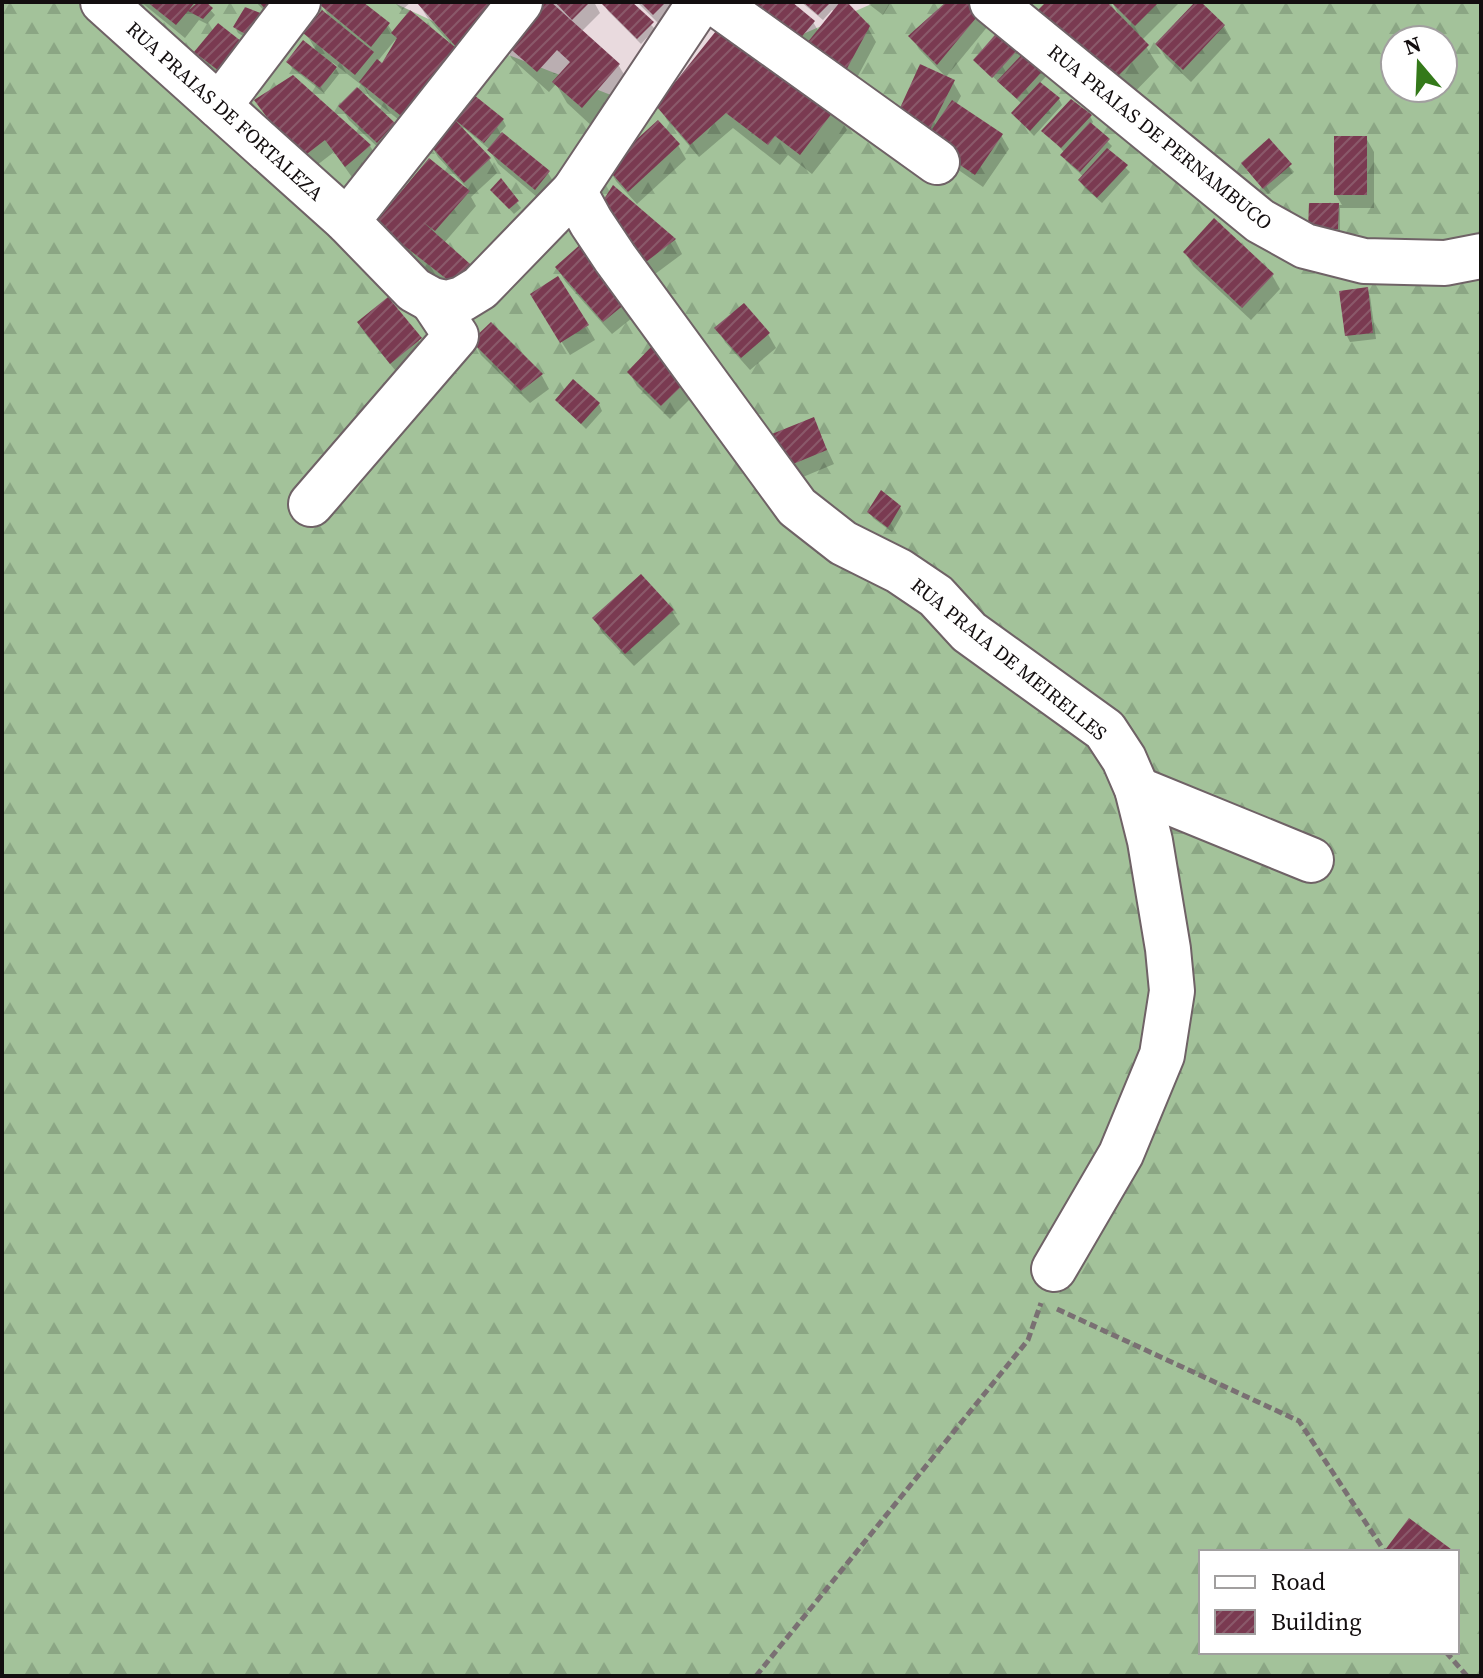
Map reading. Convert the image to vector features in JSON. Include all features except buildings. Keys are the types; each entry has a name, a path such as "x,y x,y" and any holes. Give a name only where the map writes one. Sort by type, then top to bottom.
{"street":[{"path":"219,106 298,2"},
{"path":"347,221 520,2"},
{"path":"432,300 447,303 462,299 480,288 574,191 700,2"},
{"path":"714,2 937,162"},
{"name":"RUA PRAIAS DE PERNAMBUCO","path":"992,2 1260,221 1305,246 1364,261 1445,263 1481,256"},
{"name":"RUA PRAIAS DE FORTALEZA","path":"106,3 347,221 414,290 432,300 456,336 311,504"},
{"name":"RUA PRAIA DE MEIRELLES","path":"574,191 615,258 797,507 843,543 899,571 936,596 969,632 1105,730 1124,759 1137,789 1150,841 1172,991 1162,1055 1121,1154 1055,1289"},
{"path":"1137,789 1311,860"}],"path":[{"path":"756,1676 1028,1340 1055,1289 1299,1421 1384,1550"},
{"path":"1448,1654 1467,1676"}],"green space":[{"path":"2,2 392,2 493,49 639,106 876,2 1481,2 1481,1676 2,1676"}]}
